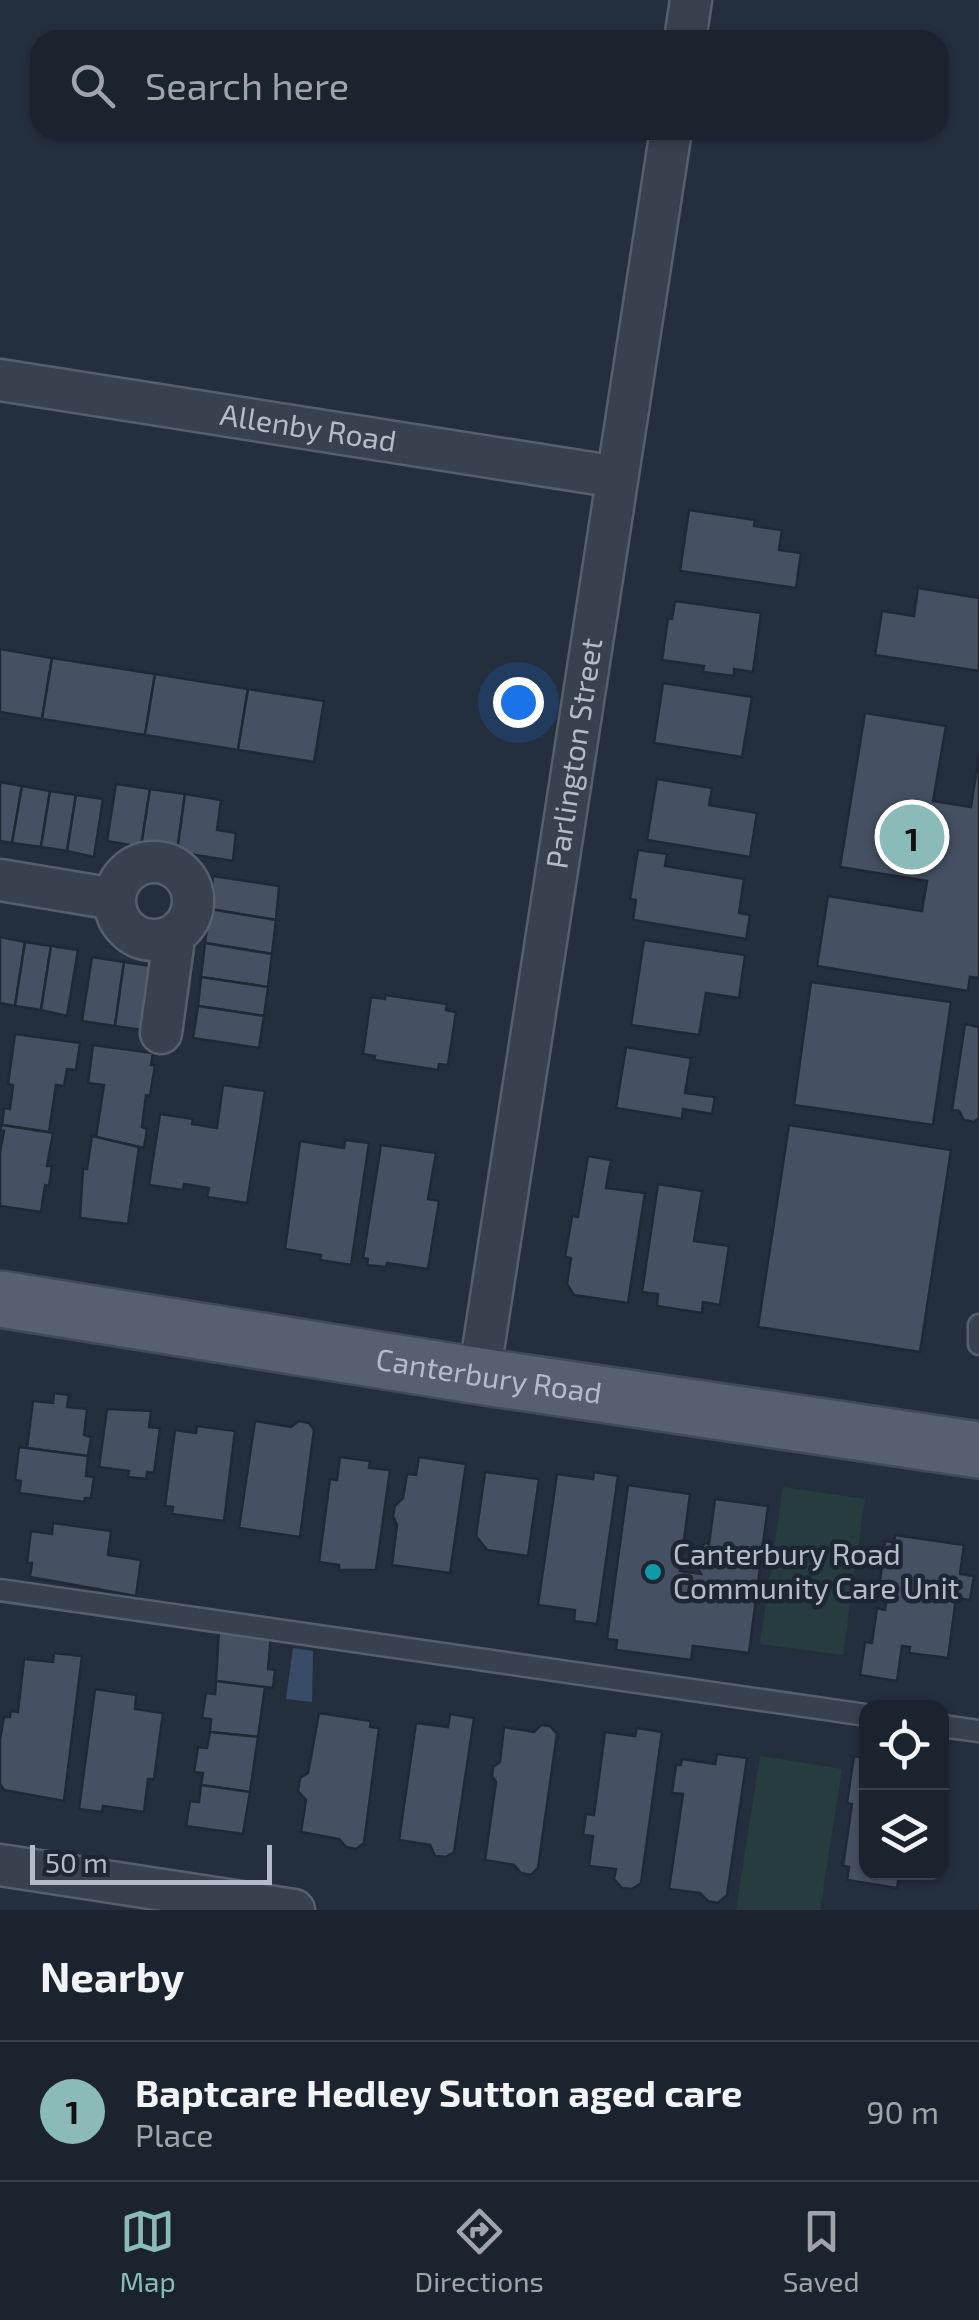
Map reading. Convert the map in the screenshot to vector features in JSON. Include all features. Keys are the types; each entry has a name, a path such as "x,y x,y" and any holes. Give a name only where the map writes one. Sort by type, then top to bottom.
{"main road":[{"name":"Canterbury Road","path":"0,1299 479,1376 979,1450"}],"street":[{"path":"687,30 692,0"},
{"name":"Parlington Street","path":"479,1376 669,140"},
{"name":"Allenby Road","path":"0,380 617,477"},
{"path":"162,864 176,868 189,883 192,901 181,930 168,938 146,938 134,933 116,914 114,899 118,883 141,866 162,864"},
{"path":"0,880 114,899"},
{"path":"161,1033 172,946 168,938"},
{"path":"0,1865 294,1910"}],"lane":[{"path":"979,1325 979,1344"},
{"path":"0,1590 859,1714"},
{"path":"949,1727 979,1731"}],"green space":[{"path":"783,1487 865,1499 843,1655 760,1644"},
{"path":"760,1756 842,1769 820,1910 736,1910"}],"water":[{"path":"293,1648 313,1651 312,1702 286,1699"}],"building":[{"path":"689,510 755,520 754,526 782,530 779,550 801,553 796,588 680,571"},
{"path":"918,588 979,598 979,671 875,655 882,611 914,616"},
{"path":"675,601 761,613 753,672 734,669 734,676 703,672 704,666 662,660 668,618 672,619"},
{"path":"0,649 52,658 42,719 0,712"},
{"path":"52,658 155,674 145,735 42,719"},
{"path":"155,674 248,689 238,750 145,735"},
{"path":"663,683 752,697 742,757 654,743"},
{"path":"248,689 324,701 314,762 238,750"},
{"path":"865,713 946,726 933,801 971,807 979,755 979,978 970,977 968,991 817,966 828,896 922,911 927,881 840,867"},
{"path":"657,779 712,788 709,805 757,813 750,857 647,840"},
{"path":"0,782 22,786 12,843 0,841"},
{"path":"116,784 150,789 141,847 107,841"},
{"path":"22,786 50,791 41,847 12,843"},
{"path":"150,789 185,794 177,852 141,847"},
{"path":"50,791 76,795 67,851 41,847"},
{"path":"185,794 221,800 217,830 236,833 233,861 177,852"},
{"path":"76,795 103,799 94,857 67,851"},
{"path":"638,850 667,854 665,866 744,879 739,913 750,915 746,939 633,920 636,900 630,899"},
{"path":"213,876 279,886 276,920 210,909"},
{"path":"210,909 276,920 272,954 205,943"},
{"path":"0,937 25,942 15,1006 0,1003"},
{"path":"644,940 745,955 739,998 706,993 699,1035 631,1025"},
{"path":"25,942 51,946 41,1010 15,1006"},
{"path":"205,943 272,954 268,987 201,977"},
{"path":"51,946 78,950 67,1016 41,1010"},
{"path":"92,957 124,962 115,1026 82,1021"},
{"path":"124,962 158,967 149,1031 115,1026"},
{"path":"201,977 268,987 264,1016 198,1006"},
{"path":"811,982 951,1002 933,1125 794,1105"},
{"path":"385,995 447,1004 446,1010 456,1012 448,1065 439,1064 438,1070 374,1060 375,1056 363,1054 371,997 385,999"},
{"path":"198,1006 264,1016 259,1048 193,1038"},
{"path":"965,1024 979,1027 979,1118 974,1122 964,1120 959,1111 952,1110"},
{"path":"15,1034 80,1043 76,1070 67,1069 64,1086 56,1085 49,1132 2,1125 4,1108 10,1109 13,1085 8,1084"},
{"path":"93,1045 153,1053 151,1065 155,1065 142,1127 147,1129 144,1148 96,1137 104,1085 88,1083"},
{"path":"626,1047 691,1058 685,1093 715,1097 712,1114 683,1109 682,1119 616,1108"},
{"path":"223,1085 265,1091 247,1203 207,1197 209,1188 184,1184 183,1190 149,1185 160,1114 193,1119 192,1124 217,1128"},
{"path":"2,1125 53,1133 47,1166 52,1166 49,1186 45,1185 41,1212 0,1206"},
{"path":"789,1125 951,1150 920,1352 758,1327"},
{"path":"92,1136 139,1147 128,1224 80,1218 83,1169 87,1169"},
{"path":"345,1140 369,1143 351,1265 285,1249 300,1141 344,1148"},
{"path":"381,1145 436,1153 428,1199 439,1201 428,1269 387,1263 386,1267 367,1265 368,1259 363,1258"},
{"path":"588,1156 611,1160 606,1188 645,1193 628,1303 574,1295 567,1284 571,1258 565,1257 572,1216 578,1217"},
{"path":"658,1184 702,1191 694,1241 729,1246 720,1305 703,1302 702,1313 657,1306 658,1294 642,1292"},
{"path":"54,1393 69,1395 67,1407 87,1409 84,1435 91,1437 88,1456 27,1448 33,1401 53,1403"},
{"path":"107,1409 151,1411 149,1427 160,1428 154,1473 147,1472 146,1479 128,1477 129,1471 99,1467"},
{"path":"255,1421 291,1427 299,1421 309,1423 314,1430 300,1537 239,1528"},
{"path":"197,1426 235,1431 224,1521 172,1514 173,1507 165,1506 175,1430 196,1433"},
{"path":"19,1447 88,1456 86,1476 94,1477 91,1498 84,1502 19,1493 21,1481 15,1480"},
{"path":"340,1457 370,1461 369,1468 390,1470 376,1570 339,1570 339,1565 319,1562 330,1479 337,1480"},
{"path":"419,1457 466,1464 450,1573 392,1565 395,1506 403,1498 407,1474 416,1475"},
{"path":"485,1472 539,1479 528,1556 487,1550 476,1536"},
{"path":"594,1472 618,1476 597,1624 574,1621 575,1610 538,1605 557,1474 593,1479"},
{"name":"Canterbury Road Community Care Unit","path":"628,1485 690,1494 680,1571 701,1574 694,1562 696,1552 709,1544 715,1499 768,1506 749,1653 693,1646 691,1660 616,1650 617,1640 607,1639"},
{"path":"53,1523 111,1531 108,1555 141,1560 136,1596 30,1577 32,1563 27,1563 31,1531 52,1534"},
{"path":"895,1535 964,1545 960,1574 974,1576 970,1600 956,1598 948,1658 909,1653 910,1647 902,1646 897,1681 860,1675 865,1642 872,1643 877,1608 885,1610 889,1582 880,1581 885,1541 894,1542"},
{"path":"219,1629 271,1634 268,1669 275,1670 273,1688 216,1681"},
{"path":"54,1653 82,1656 64,1801 4,1790 0,1784 4,1717 10,1717 11,1711 18,1712 24,1659 53,1662"},
{"path":"216,1681 265,1687 258,1737 210,1732 211,1719 202,1718 206,1693 215,1694"},
{"path":"95,1689 136,1695 135,1709 163,1713 154,1779 148,1779 144,1812 103,1806 102,1812 79,1809"},
{"path":"319,1713 371,1721 370,1727 379,1728 364,1843 356,1849 346,1847 339,1839 301,1832 306,1800 298,1791 300,1778 308,1773"},
{"path":"450,1714 474,1718 454,1852 446,1857 435,1856 430,1845 399,1840 416,1723 448,1727"},
{"path":"541,1725 550,1726 557,1734 538,1868 531,1875 521,1873 514,1865 485,1860 496,1782 493,1767 500,1762 504,1727 534,1732"},
{"path":"637,1728 662,1732 641,1883 632,1889 622,1888 614,1879 616,1869 589,1866 593,1836 583,1835 586,1814 594,1815 605,1732 635,1736"},
{"path":"210,1732 258,1737 250,1792 201,1785 203,1773 194,1772 198,1747 207,1748"},
{"path":"717,1754 747,1758 727,1895 718,1903 708,1901 700,1893 669,1889 683,1794 672,1793 676,1765 681,1765 682,1759 715,1764"},
{"path":"854,1756 859,1757 859,1880 898,1880 897,1888 847,1880 849,1867 843,1866 852,1804 847,1803"},
{"path":"201,1785 250,1792 243,1834 186,1826 190,1801 199,1802"}],"place":[{"name":"Baptcare Hedley Sutton aged care","path":"912,837"},
{"name":"Canterbury Road Community Care Unit","path":"653,1572"}]}
